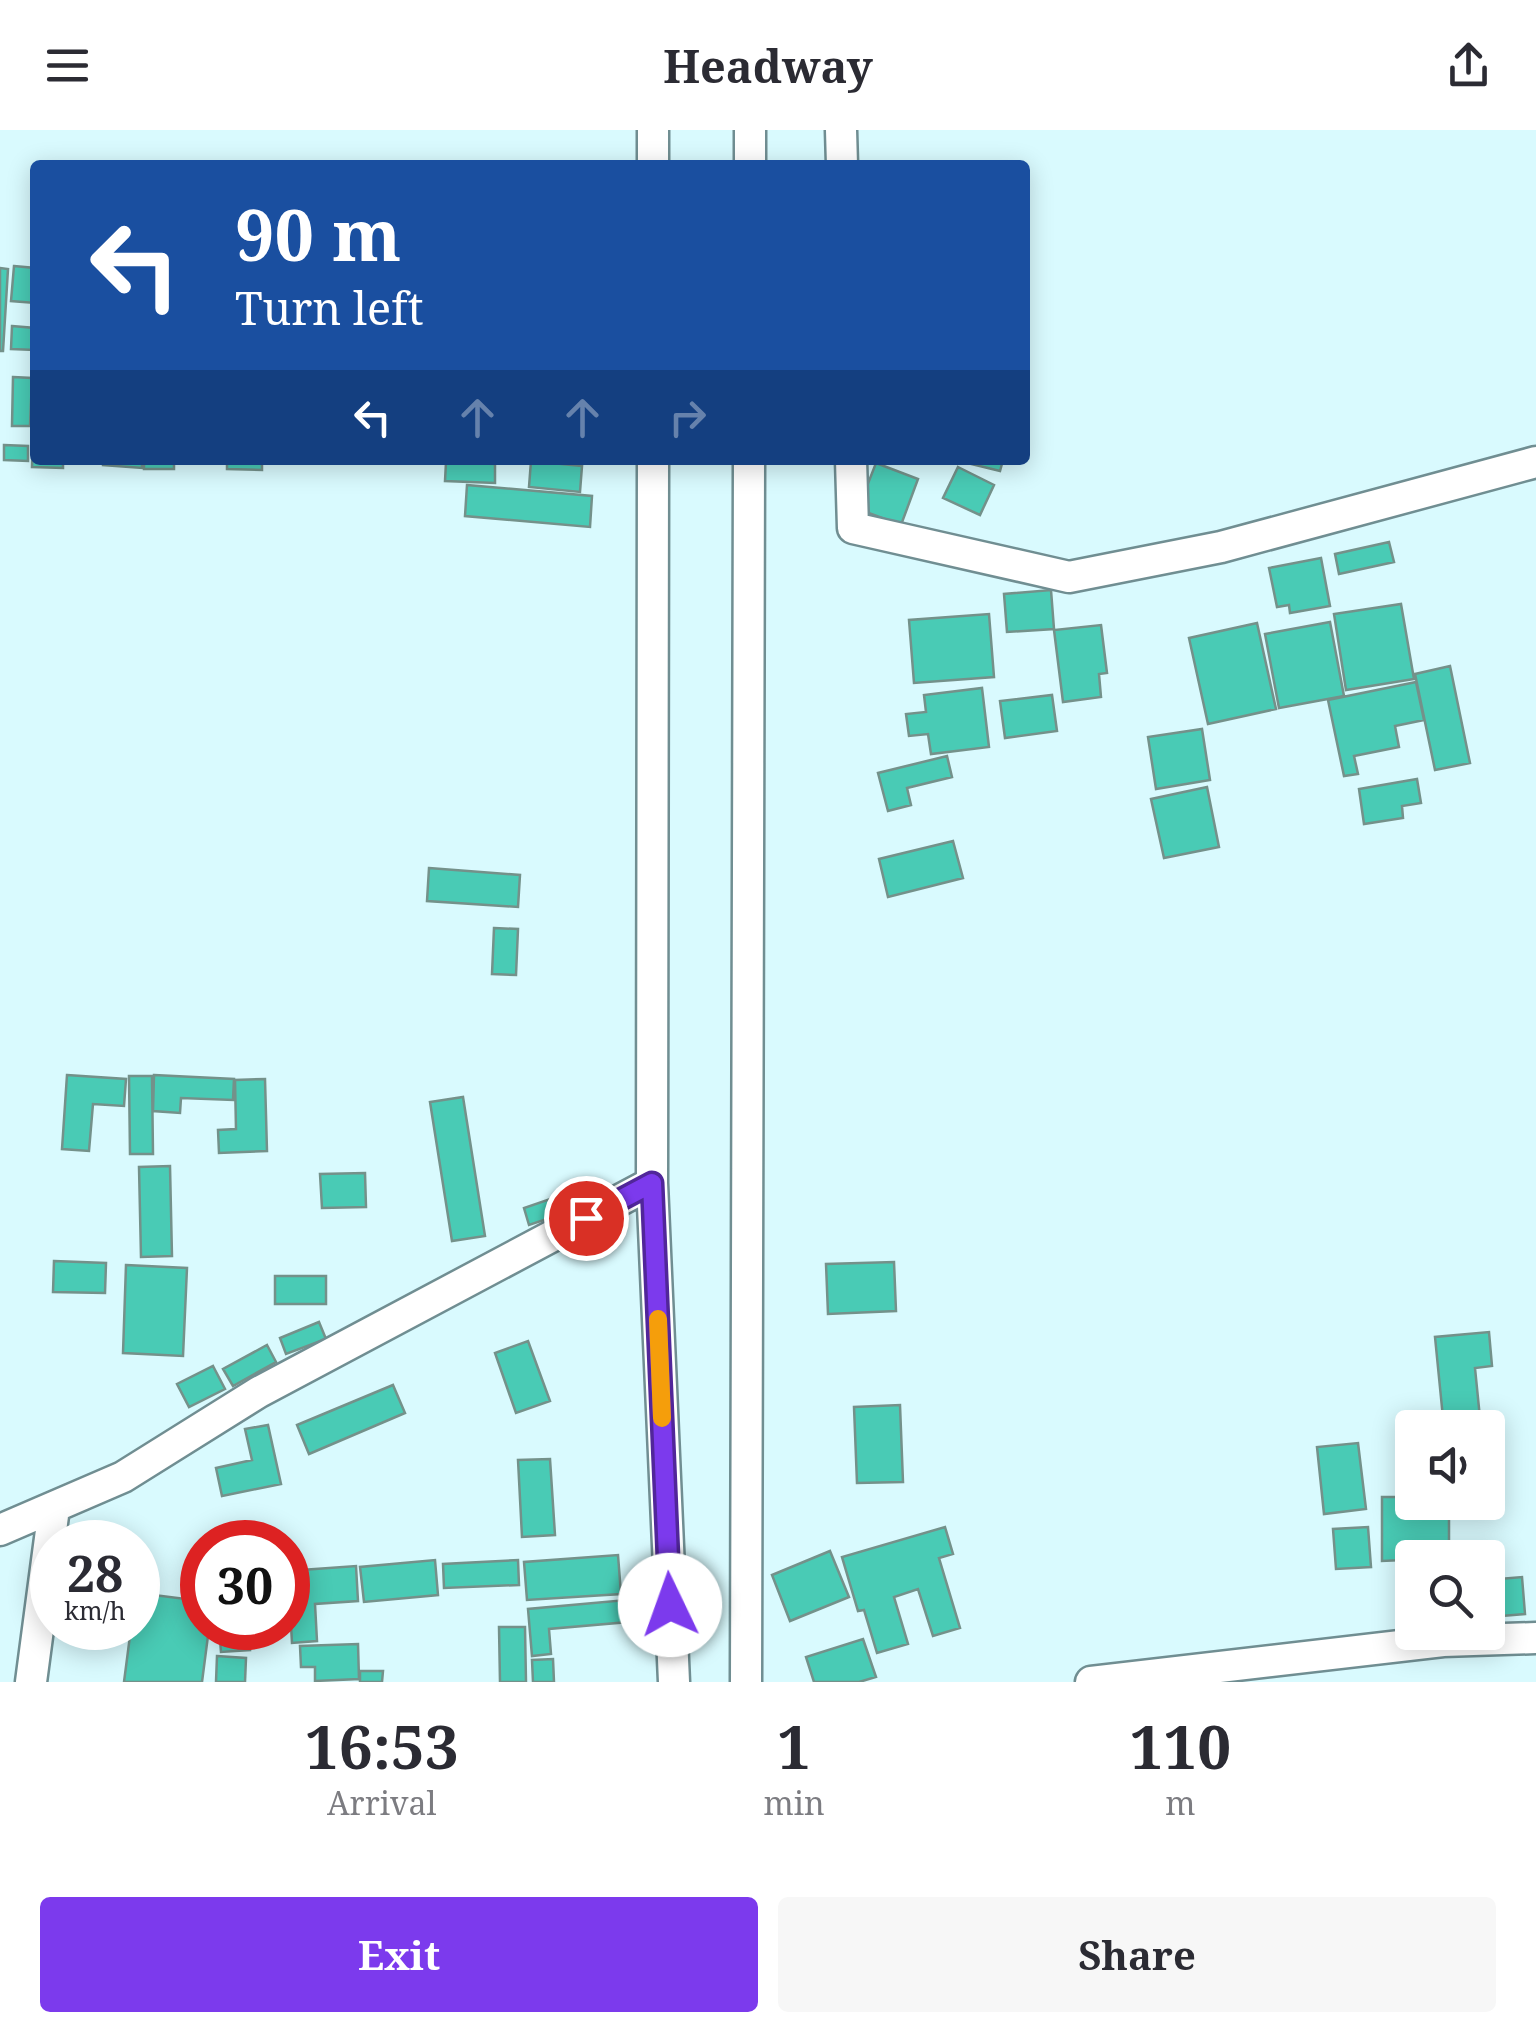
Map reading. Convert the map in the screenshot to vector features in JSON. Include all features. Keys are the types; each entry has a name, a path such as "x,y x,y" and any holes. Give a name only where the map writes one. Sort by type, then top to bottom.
{"street":[{"path":"653,130 653,160"},
{"path":"750,130 750,160"},
{"path":"841,130 842,160"},
{"path":"851,465 853,528 1069,577 1221,547 1536,462"},
{"path":"652,465 652,1183 674,1682"},
{"path":"746,1682 749,465"},
{"path":"0,1530 123,1477 260,1392 652,1183"},
{"path":"31,1682 54,1508"},
{"path":"1091,1682 1444,1641 1536,1638"}],"building":[{"path":"14,266 30,268 30,303 11,301"},
{"path":"0,268 8,269 3,351 0,351"},
{"path":"12,326 30,328 30,350 11,349"},
{"path":"13,377 30,378 30,426 12,426"},
{"path":"4,445 28,446 28,461 4,460"},
{"path":"32,465 63,465 63,468"},
{"path":"144,465 174,465 174,469 144,469"},
{"path":"227,465 262,465 262,470 227,469"},
{"path":"446,465 495,465 495,483 445,481"},
{"path":"531,465 582,466 580,492 529,487"},
{"path":"875,465 918,479 901,525 858,509"},
{"path":"975,465 1002,465 1000,471"},
{"path":"958,467 994,485 980,515 943,498"},
{"path":"467,485 592,496 590,527 465,516"},
{"path":"1389,542 1394,562 1339,574 1335,554"},
{"path":"1321,558 1330,606 1290,613 1289,605 1277,607 1269,568"},
{"path":"1051,590 1054,629 1007,632 1004,594"},
{"path":"1401,604 1414,679 1346,690 1334,614"},
{"path":"989,614 994,677 914,683 909,620"},
{"path":"1330,622 1344,696 1279,708 1265,634"},
{"path":"1257,623 1276,709 1208,724 1189,638"},
{"path":"1101,625 1107,673 1099,674 1101,697 1063,702 1054,630"},
{"path":"1450,666 1470,763 1435,770 1415,674"},
{"path":"1416,682 1424,720 1395,726 1399,747 1354,756 1358,774 1344,776 1328,700"},
{"path":"982,688 989,747 931,754 928,734 909,736 906,714 926,712 924,695"},
{"path":"1052,695 1057,731 1005,738 1000,701"},
{"path":"1202,729 1210,780 1156,789 1148,737"},
{"path":"947,756 952,777 907,788 911,805 888,811 878,773"},
{"path":"1417,779 1421,803 1402,806 1403,818 1364,824 1359,789"},
{"path":"1207,787 1219,847 1164,858 1151,799"},
{"path":"953,841 963,878 888,897 879,859"},
{"path":"429,868 520,875 518,907 427,901"},
{"path":"494,928 518,929 516,975 492,974"},
{"path":"67,1075 126,1079 124,1106 93,1104 89,1151 62,1149"},
{"path":"154,1075 234,1079 233,1100 181,1098 180,1113 153,1111"},
{"path":"129,1076 152,1076 153,1154 130,1154"},
{"path":"265,1079 267,1151 219,1153 218,1130 236,1129 235,1080"},
{"path":"463,1097 485,1236 452,1241 430,1102"},
{"path":"170,1166 172,1256 141,1257 139,1167"},
{"path":"365,1173 366,1207 322,1208 320,1174"},
{"path":"553,1198 559,1215 529,1225 524,1208"},
{"path":"54,1261 106,1263 105,1293 53,1292"},
{"path":"894,1262 896,1311 828,1314 826,1264"},
{"path":"126,1265 187,1268 183,1356 123,1353"},
{"path":"275,1276 326,1276 326,1304 275,1304"},
{"path":"319,1322 326,1339 286,1354 280,1338"},
{"path":"1489,1332 1492,1366 1475,1368 1479,1410 1442,1410 1435,1337"},
{"path":"528,1341 550,1401 516,1413 495,1353"},
{"path":"267,1345 276,1362 233,1386 223,1369"},
{"path":"213,1366 225,1389 189,1407 177,1384"},
{"path":"393,1385 405,1413 309,1454 297,1425"},
{"path":"900,1405 903,1482 857,1483 854,1407"},
{"path":"268,1425 281,1484 222,1496 216,1468 252,1460 245,1429"},
{"path":"1358,1443 1366,1509 1324,1514 1317,1447"},
{"path":"550,1459 555,1535 522,1537 518,1460"},
{"path":"1382,1497 1395,1497 1395,1520 1449,1520 1449,1540 1395,1540 1395,1560 1382,1561"},
{"path":"945,1527 953,1554 939,1558 960,1628 933,1636 918,1589 894,1597 908,1644 877,1653 864,1610 858,1611 842,1557"},
{"path":"1368,1527 1371,1567 1336,1569 1333,1529"},
{"path":"830,1551 849,1597 790,1621 772,1575"},
{"path":"618,1555 621,1594 527,1600 524,1562"},
{"path":"435,1560 438,1595 364,1602 360,1567"},
{"path":"518,1560 519,1585 444,1588 443,1564"},
{"path":"356,1566 358,1601 315,1604 317,1641 310,1642 310,1569"},
{"path":"1522,1577 1525,1614 1505,1616 1505,1578"},
{"path":"160,1596 180,1598 180,1650 206,1650 202,1682 124,1682 128,1650 160,1650"},
{"path":"626,1600 628,1622 549,1629 551,1654 532,1656 528,1609"},
{"path":"499,1627 525,1627 526,1682 500,1682"},
{"path":"863,1639 876,1677 859,1682 814,1682 806,1657"},
{"path":"358,1644 359,1679 315,1681 315,1667 301,1667 300,1650 310,1650 310,1646"},
{"path":"217,1656 246,1658 245,1682 216,1682"},
{"path":"553,1659 554,1682 533,1682 532,1660"},
{"path":"360,1671 383,1671 382,1682 360,1682"}],"slow traffic":[{"path":"658,1319 662,1418"}],"route":[{"path":"586,1218 652,1183 670,1605"}]}
